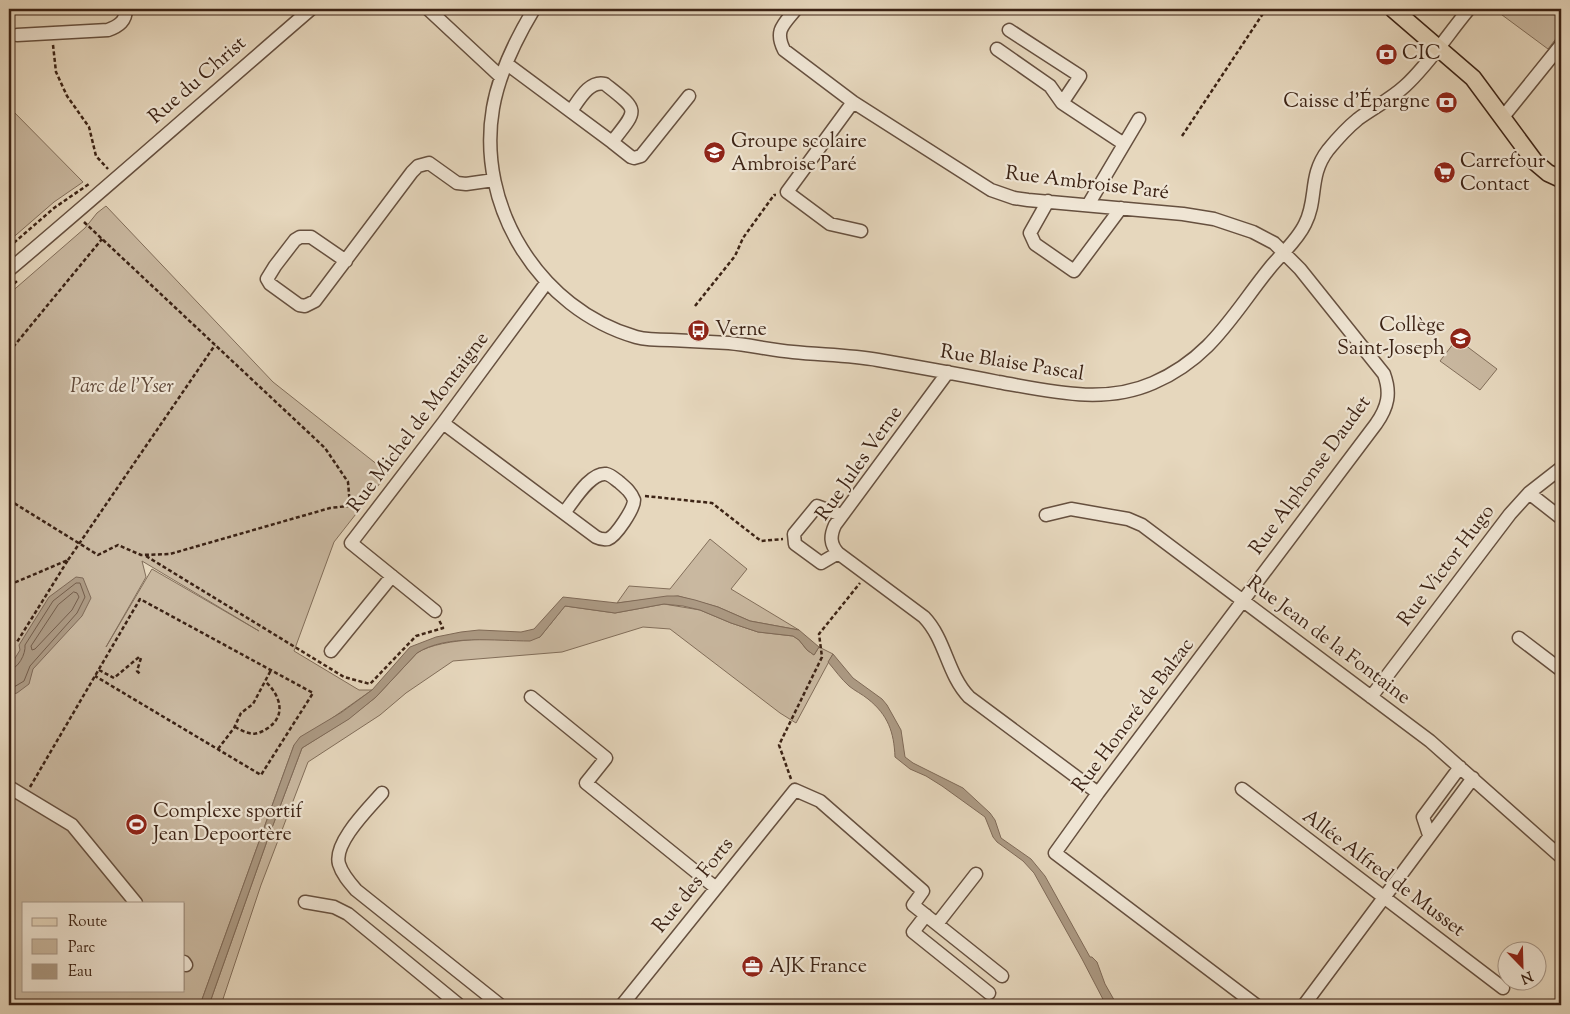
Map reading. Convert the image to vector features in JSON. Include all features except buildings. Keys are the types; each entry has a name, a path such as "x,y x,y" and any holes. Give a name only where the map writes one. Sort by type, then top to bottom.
{"main road":[{"path":"1393,9 1473,78 1535,162 1548,173 1561,179"}],"street":[{"path":"17,35 108,30 124,20 126,9"},
{"name":"Rue du Christ","path":"9,270 102,192 132,163 311,9"},
{"path":"428,9 501,77"},
{"name":"Rue Blaise Pascal","path":"534,9 501,77 493,107 490,139 494,180 505,218 516,240 547,282 567,301 592,317 636,337 732,343 789,352 876,359 1053,392 1080,395 1112,394 1142,387 1173,373 1200,354 1220,334 1308,220 1314,178 1324,155 1356,121 1408,84 1469,9"},
{"name":"Rue Ambroise Paré","path":"796,9 781,30 779,38 784,50 853,102 991,190 1014,198 1182,214 1224,222 1266,238 1284,252"},
{"path":"1009,30 1080,76 1062,103"},
{"path":"1502,117 1561,45"},
{"path":"997,49 1050,86 1062,103 1124,144"},
{"path":"507,64 634,158 641,156 689,96"},
{"path":"571,111 589,87 595,84 605,84 629,103 632,109 630,120 612,142"},
{"path":"853,102 787,192 830,224 862,231"},
{"path":"1088,205 1139,119"},
{"name":"Rue du Christ","path":"9,261 88,192 132,163"},
{"path":"346,261 310,237 300,237 295,240 280,259 268,279 270,284 292,301 305,306 315,301 346,261 418,166 429,163 457,183 466,184 494,180"},
{"path":"1048,201 1030,233 1035,244 1074,271 1121,208"},
{"name":"Rue Alphonse Daudet","path":"1243,601 1376,424 1387,405 1388,384 1384,374 1300,269 1284,252"},
{"name":"Rue Michel de Montaigne","path":"435,611 351,543 384,502 547,282"},
{"name":"Rue Jules Verne","path":"948,372 841,515 835,525 831,538 834,548 932,625 956,680 969,697 1098,793"},
{"path":"443,423 596,537 610,538 634,505 632,495 611,476 600,475 594,477 589,482 564,513"},
{"name":"Rue Victor Hugo","path":"1371,697 1510,514 1529,493 1561,468"},
{"path":"1529,493 1561,518"},
{"path":"838,553 821,563 795,544 794,534 817,506 841,515"},
{"name":"Rue Jean de la Fontaine","path":"1046,515 1071,509 1136,521 1430,741 1561,857"},
{"path":"331,651 392,576"},
{"name":"Rue Honoré de Balzac","path":"1243,601 1098,793 1055,854 1256,1005"},
{"path":"1519,638 1561,670"},
{"path":"531,697 606,758 586,783 716,888"},
{"path":"1430,835 1423,817 1460,767"},
{"path":"1304,1005 1473,778"},
{"path":"9,787 72,825 135,902"},
{"name":"Allée Alfred de Musset","path":"1242,789 1498,984"},
{"path":"795,790 820,801 923,891 913,905 1002,976"},
{"name":"Rue des Forts","path":"622,1005 795,790"},
{"path":"382,793 346,836 339,852 338,862 344,876 356,890 500,1005"},
{"path":"937,924 976,874"},
{"path":"305,902 334,907 348,914 459,1005"},
{"path":"926,915 912,932 989,993"}],"path":[{"path":"1182,136 1266,9"},
{"path":"1550,9 1561,18"},
{"path":"52,34 56,72 67,96 89,127 96,156 113,174"},
{"path":"9,247 54,208 81,189 104,174 113,174"},
{"path":"695,306 735,256 743,238 774,195 787,192"},
{"path":"83,221 325,448 348,482 350,506"},
{"path":"9,352 102,239"},
{"path":"17,642 68,560 215,345"},
{"path":"632,495 712,502 761,541 794,538"},
{"path":"9,500 98,555 118,544 141,555 170,554 330,508 384,502"},
{"path":"145,555 344,677 370,684 416,636 443,628"},
{"path":"9,585 68,560"},
{"path":"795,790 779,745 822,657 819,634 866,574"},
{"path":"25,796 140,599 313,693 261,775 96,676"},
{"path":"99,670 114,678 139,657 141,658 137,671 140,674"},
{"path":"218,750 235,727 241,714 253,704 271,670"},
{"path":"235,727 248,733 258,734 276,722 280,715 280,706 276,696 265,681"}],"green space":[{"path":"1494,9 1561,9 1561,32 1548,49"},
{"path":"9,107 83,182 54,202 9,241"},
{"name":"Parc de l'Yser","path":"106,206 273,382 388,473 334,542 294,651 359,690 372,690 294,745 200,1005 9,1005 9,294 85,228 97,213","holes":["142,561 259,631 152,569 106,647 146,577"]},
{"path":"1457,339 1497,369 1480,390 1440,361"},
{"path":"710,539 747,569 731,589 799,630 750,621 718,607 678,596 617,603 629,586 670,589"},
{"path":"664,604 700,610 758,632 793,636 814,655 819,647 833,654 796,723 780,713 670,629 643,627 562,652 453,661 406,693 380,715 308,762 261,885 221,1005 209,1005 302,748 348,719 376,697 417,653 428,648 459,641 540,637 565,606 615,613"}],"water":[{"path":"76,577 83,578 91,598 82,616 33,669 29,684 17,693 9,695 9,668 20,650 19,645 49,597"},
{"path":"678,596 695,600 718,607 750,621 799,630 819,647 814,655 793,636 758,632 700,610 664,604 615,613 565,606 540,637 530,641 457,641 442,643 417,653 376,697 349,719 302,748 209,1005 200,1005 294,745 300,737 342,712 372,690 410,647 436,637 479,630 521,632 534,629 563,597 617,603"},
{"path":"833,654 853,678 882,699 887,705 901,730 905,757 913,763 963,788 990,813 995,820 1001,838 1031,859 1045,876 1090,957 1097,962 1105,984 1117,1005 1106,1005 1034,873 1023,861 997,842 985,817 942,786 910,769 895,757 889,725 881,711 866,697 851,688 828,662"}],"place":[{"name":"CIC","path":"1386,54"},
{"name":"Caisse d'Épargne","path":"1446,102"},
{"name":"Groupe scolaire Ambroise Paré","path":"715,153"},
{"name":"Carrefour Contact","path":"1444,173"},
{"name":"Verne","path":"699,330"},
{"name":"Collège Saint-Joseph","path":"1461,338"},
{"name":"Complexe sportif Jean Depoortère","path":"137,824"},
{"name":"AJK France","path":"753,967"}]}
